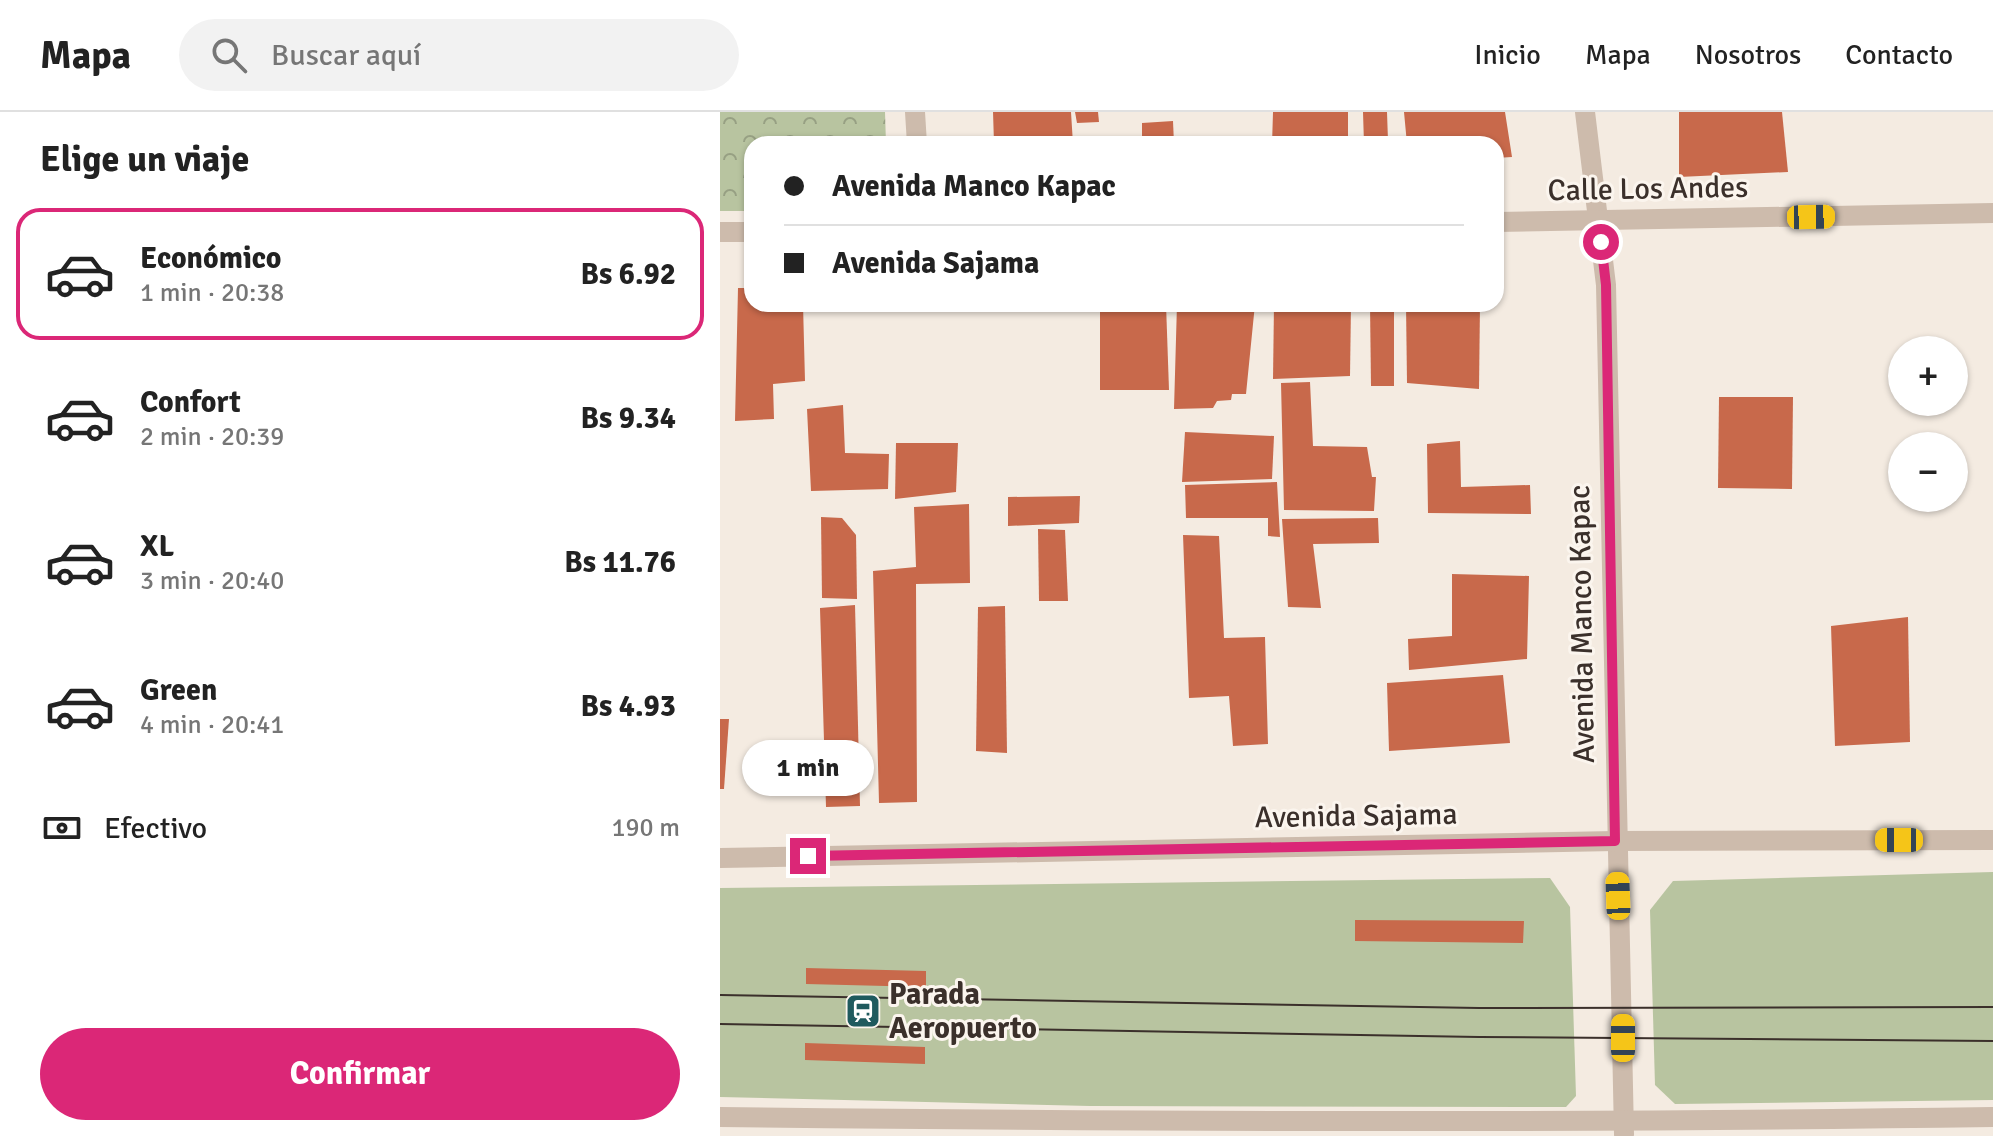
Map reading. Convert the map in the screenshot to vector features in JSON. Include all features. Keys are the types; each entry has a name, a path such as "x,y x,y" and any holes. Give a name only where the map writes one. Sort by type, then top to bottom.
{"street":[{"path":"915,112 916,136"},
{"name":"Avenida Manco Kapac","path":"1585,112 1606,285 1615,841 1623,1008 1624,1130"},
{"name":"Calle Los Andes","path":"1504,222 1993,213"},
{"path":"720,232 744,232"},
{"name":"Avenida Sajama","path":"720,858 1615,841 1993,840"},
{"path":"720,1117 1216,1130 1624,1130 1993,1117"}],"green space":[{"path":"720,112 885,112 886,136 744,136 744,211 720,211"},
{"path":"1993,872 1993,1100 1675,1104 1655,1085 1650,910 1673,881"},
{"path":"1550,878 1570,907 1576,1096 1566,1107 1090,1106 720,1097 720,888"}],"building":[{"path":"993,112 1071,112 1072,136 994,136"},
{"path":"1075,112 1098,112 1099,122 1077,123"},
{"path":"1273,112 1348,112 1348,136 1272,136"},
{"path":"1363,112 1387,112 1388,136 1364,136"},
{"path":"1404,112 1505,112 1512,157 1504,158 1504,136 1406,136"},
{"path":"1679,112 1782,112 1788,172 1679,177"},
{"path":"1173,121 1174,136 1142,136 1142,123"},
{"path":"738,288 744,288 744,312 803,312 805,381 773,384 774,419 735,421"},
{"path":"1100,312 1166,312 1169,390 1100,390"},
{"path":"1177,312 1254,312 1246,394 1232,394 1231,400 1217,401 1213,408 1174,409"},
{"path":"1274,312 1351,312 1350,376 1273,379"},
{"path":"1370,312 1394,312 1394,386 1371,386"},
{"path":"1406,312 1480,312 1479,389 1407,383"},
{"path":"1310,382 1313,446 1367,447 1372,477 1376,477 1374,511 1284,510 1281,383"},
{"path":"1719,397 1793,397 1792,489 1718,488"},
{"path":"843,405 845,453 889,454 888,489 811,491 807,409"},
{"path":"1185,432 1274,436 1272,479 1182,482"},
{"path":"1460,441 1461,487 1530,485 1531,514 1428,513 1427,444"},
{"path":"896,443 958,443 956,492 895,499"},
{"path":"1277,482 1280,537 1268,536 1268,518 1186,518 1185,485"},
{"path":"1080,496 1079,523 1008,526 1008,497"},
{"path":"969,504 970,583 916,584 917,802 879,803 873,571 916,567 914,507"},
{"path":"821,517 842,518 856,535 857,599 822,598"},
{"path":"1378,518 1379,543 1313,544 1321,608 1288,607 1282,519"},
{"path":"1038,529 1065,530 1068,601 1039,601"},
{"path":"1183,535 1219,536 1224,638 1265,637 1268,744 1233,746 1229,696 1189,698"},
{"path":"1452,574 1529,576 1527,659 1409,670 1408,639 1452,636"},
{"path":"855,605 860,806 826,807 820,608"},
{"path":"1005,606 1007,753 976,751 978,607"},
{"path":"1908,617 1910,742 1835,746 1831,626"},
{"path":"1503,675 1510,743 1389,751 1387,683"},
{"path":"720,719 729,719 724,789 720,789"},
{"path":"1355,920 1524,921 1523,943 1355,941"},
{"path":"806,968 926,971 926,987 806,984"},
{"path":"805,1043 925,1047 925,1064 805,1060"}],"tram line":[{"path":"720,995 1479,1008 1993,1007"},
{"path":"720,1024 1479,1037 1993,1041"}],"place":[{"name":"Parada Aeropuerto","path":"863,1011"}],"route":[{"path":"808,856 1615,841 1606,285 1601,242"}]}
